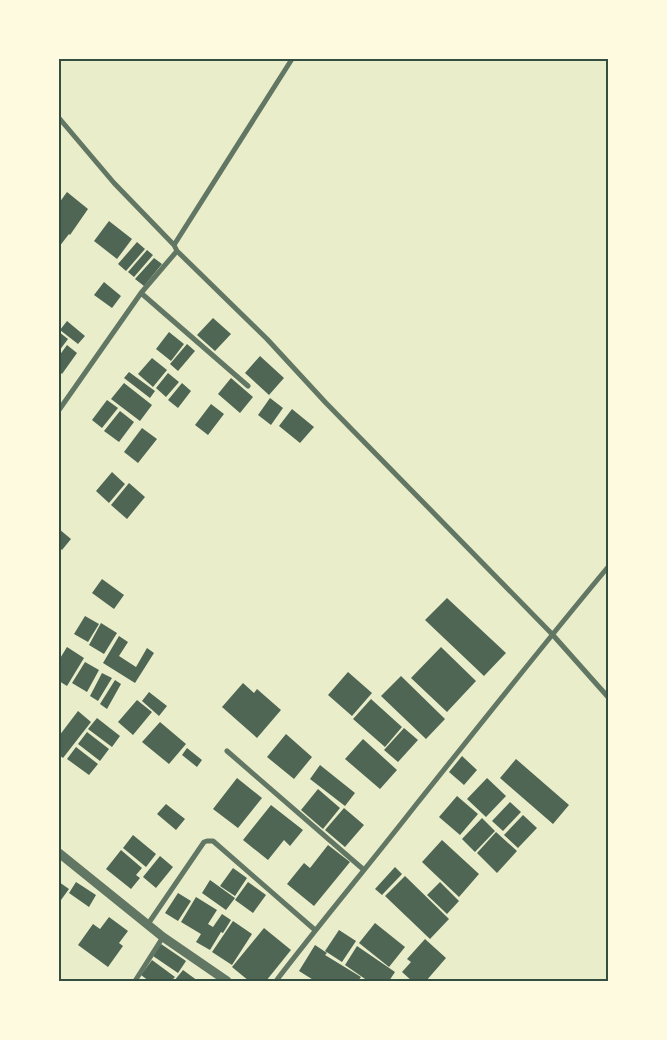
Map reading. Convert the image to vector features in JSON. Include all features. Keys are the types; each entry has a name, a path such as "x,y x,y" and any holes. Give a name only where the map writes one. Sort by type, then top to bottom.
{"street":[{"path":"174,245 292,59"},
{"path":"59,118 114,183 174,245 177,251 267,339 326,403 552,634 608,697"},
{"path":"59,410 141,293 177,251"},
{"path":"141,293 248,386"},
{"path":"276,981 552,634 608,567"},
{"path":"227,751 364,870"},
{"path":"148,924 204,842 213,841 315,930"},
{"path":"59,853 163,937 227,981"},
{"path":"135,981 163,937"}],"building":[{"path":"67,192 88,209 59,247 59,203"},
{"path":"109,221 132,239 117,259 94,241"},
{"path":"137,242 145,249 126,271 118,264"},
{"path":"147,250 153,255 134,277 128,272"},
{"path":"154,258 162,264 144,286 135,279"},
{"path":"104,282 121,296 112,308 94,295"},
{"path":"213,318 231,334 215,351 197,335"},
{"path":"67,321 85,336 78,344 60,330"},
{"path":"59,332 68,339 59,351"},
{"path":"169,332 184,344 171,361 156,349"},
{"path":"187,344 195,351 178,371 170,364"},
{"path":"67,345 77,353 62,374 59,371 59,356"},
{"path":"260,356 284,378 269,395 245,373"},
{"path":"152,358 167,370 153,387 138,374"},
{"path":"129,372 155,391 150,398 124,378"},
{"path":"168,373 179,382 166,397 156,388"},
{"path":"231,378 253,397 240,413 218,394"},
{"path":"124,383 152,405 140,421 111,399"},
{"path":"182,383 191,391 178,408 168,400"},
{"path":"270,398 283,408 271,425 258,415"},
{"path":"107,400 118,408 102,428 92,420"},
{"path":"211,404 224,414 208,435 195,425"},
{"path":"292,409 314,427 300,443 279,426"},
{"path":"120,411 134,422 119,442 104,431"},
{"path":"142,428 157,439 138,463 124,452"},
{"path":"112,472 125,484 109,503 96,491"},
{"path":"129,483 145,497 127,519 111,505"},
{"path":"59,529 71,539 62,550 59,547"},
{"path":"102,579 124,595 114,609 92,593"},
{"path":"447,598 506,653 484,676 425,620"},
{"path":"85,616 99,624 88,642 74,634"},
{"path":"101,623 117,633 104,654 89,645"},
{"path":"119,636 128,642 119,656 136,667 147,648 154,653 135,683 103,663"},
{"path":"67,647 84,658 67,686 59,681 59,660"},
{"path":"441,647 476,681 447,712 411,678"},
{"path":"85,662 99,670 87,692 72,683"},
{"path":"348,672 372,693 352,716 328,695"},
{"path":"102,673 112,678 98,701 90,696"},
{"path":"401,676 445,719 426,739 381,696"},
{"path":"115,680 121,684 107,709 100,704"},
{"path":"243,683 254,693 257,689 281,710 257,738 222,707"},
{"path":"149,692 167,706 159,716 142,701"},
{"path":"371,699 402,727 385,747 353,719"},
{"path":"137,700 152,712 133,735 118,722"},
{"path":"78,711 91,722 63,758 59,755 59,736"},
{"path":"97,718 120,736 112,747 88,729"},
{"path":"160,722 186,744 169,764 142,742"},
{"path":"404,728 418,740 398,762 384,750"},
{"path":"87,732 109,749 100,761 78,744"},
{"path":"286,734 312,757 294,779 267,757"},
{"path":"363,739 397,770 380,789 345,759"},
{"path":"76,747 98,764 89,775 67,759"},
{"path":"187,748 202,760 197,767 182,755"},
{"path":"462,756 477,770 464,785 449,772"},
{"path":"516,759 569,805 553,824 500,778"},
{"path":"320,765 355,793 345,806 310,779"},
{"path":"237,778 262,798 238,828 213,809"},
{"path":"487,778 506,796 486,817 467,799"},
{"path":"318,789 340,808 323,829 301,810"},
{"path":"457,796 478,814 460,835 439,817"},
{"path":"510,802 521,812 503,831 492,821"},
{"path":"166,804 185,819 176,830 157,814"},
{"path":"271,805 303,830 290,846 284,840 268,860 243,840"},
{"path":"344,808 364,825 345,847 325,830"},
{"path":"523,815 537,828 518,848 504,835"},
{"path":"482,818 495,831 475,852 462,839"},
{"path":"496,832 517,851 497,873 477,853"},
{"path":"133,835 156,854 146,867 123,848"},
{"path":"442,840 479,874 459,897 422,862"},
{"path":"328,845 350,862 314,906 287,884 304,863 310,868"},
{"path":"121,850 142,868 136,875 140,878 131,889 106,869"},
{"path":"160,856 173,867 156,888 143,877"},
{"path":"395,867 402,874 382,895 375,889"},
{"path":"233,868 247,878 235,896 220,886"},
{"path":"405,876 449,919 430,939 385,896"},
{"path":"210,880 235,898 226,910 202,893"},
{"path":"59,882 69,889 61,900 59,898"},
{"path":"76,882 96,895 89,907 69,893"},
{"path":"248,882 266,895 253,913 235,900"},
{"path":"440,882 459,901 447,914 427,895"},
{"path":"178,893 191,901 178,921 165,913"},
{"path":"196,897 217,910 208,924 213,927 222,914 231,920 210,950 196,942 201,934 181,922"},
{"path":"109,917 128,931 119,943 123,946 108,967 78,945 93,924 100,929"},
{"path":"233,921 252,934 232,965 212,952"},
{"path":"375,923 405,947 389,967 359,943"},
{"path":"264,928 291,950 266,981 249,981 232,967"},
{"path":"339,930 356,941 342,962 325,951"},
{"path":"425,939 446,958 426,981 412,981 402,972 411,962 407,959"},
{"path":"161,944 186,961 178,973 153,956"},
{"path":"315,945 327,953 325,955 361,977 358,981 315,981 299,971"},
{"path":"357,946 395,972 389,981 368,981 345,965"},
{"path":"152,960 175,977 171,981 149,981 141,975"},
{"path":"183,970 198,981 174,981"}]}
